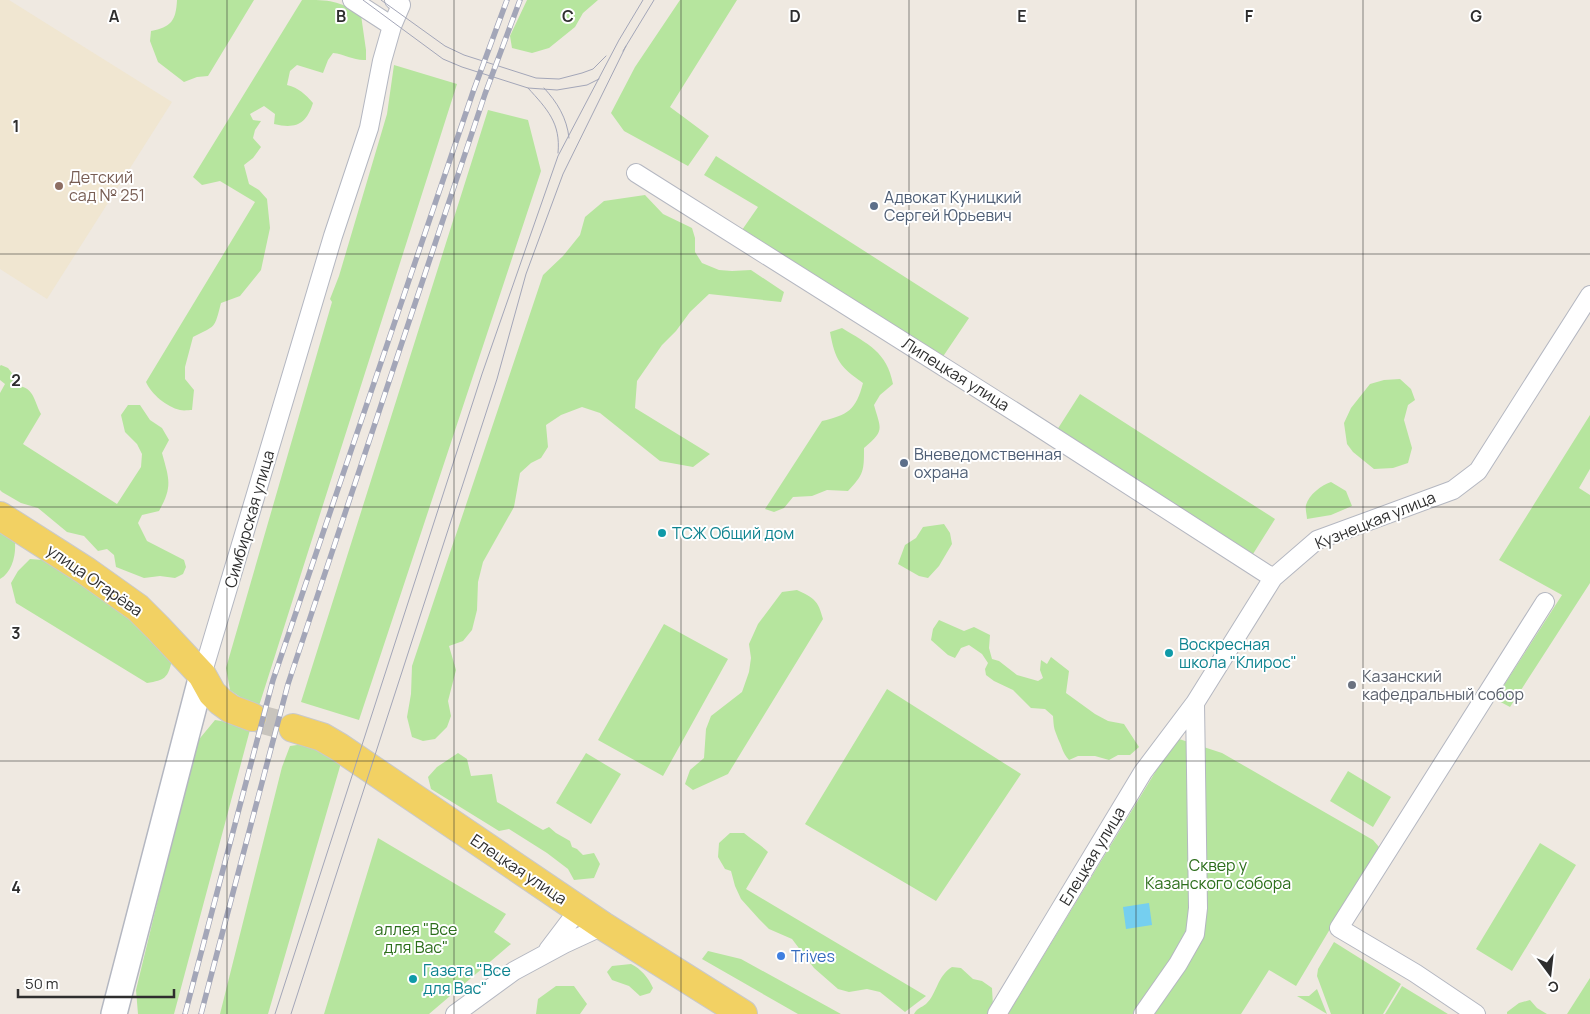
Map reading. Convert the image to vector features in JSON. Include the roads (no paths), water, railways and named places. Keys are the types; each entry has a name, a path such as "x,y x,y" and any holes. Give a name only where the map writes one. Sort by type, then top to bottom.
{"main road":[{"name":"улица Огарёва","path":"0,516 86,571 138,608 202,676"},
{"path":"202,676 212,693 220,701 231,709 252,717"},
{"name":"Симбирская улица","path":"114,1014 123,1002 202,676"},
{"name":"Елецкая улица","path":"293,728 322,738 340,747 603,926 743,1014"}],"street":[{"path":"352,0 392,26"},
{"name":"Симбирская улица","path":"202,676 333,236 368,128 382,61 392,26 401,5 394,0"},
{"name":"Липецкая улица","path":"636,173 1026,418 1273,578"},
{"name":"Кузнецкая улица","path":"1194,703 1273,578 1317,540 1453,490 1478,471 1590,295"},
{"path":"1476,1014 1415,973 1339,928 1545,602"},
{"path":"1143,1014 1178,964 1195,934 1198,908 1194,703"},
{"name":"Елецкая улица","path":"997,1014 1143,772 1194,703"},
{"path":"544,954 578,909"},
{"path":"455,1014 514,971 544,954 603,926"}],"water":[{"path":"1149,903 1152,925 1126,929 1123,907"}],"tunnel":[{"path":"252,717 293,728"}],"tram line":[{"path":"363,0 443,59 462,67 528,88 557,90 587,85 599,79"},
{"path":"381,0 445,46 464,55 536,78 559,79 582,73 593,69 606,56"},
{"path":"275,1014 482,374 558,156 619,40 643,0"},
{"path":"623,51 654,0"},
{"path":"291,1014 497,379 526,274 563,174 626,46"},
{"path":"528,88 547,110 555,125 558,153"},
{"path":"544,88 561,111 569,138"}],"railway":[{"path":"185,1014 273,680 473,92 507,0"},
{"path":"201,1014 288,684 485,94 520,0"}],"place":[{"name":"Детский сад № 251","path":"59,186"},
{"name":"Адвокат Куницкий Сергей Юрьевич","path":"874,206"},
{"name":"Вневедомственная охрана","path":"904,463"},
{"name":"ТСЖ Общий дом","path":"662,533"},
{"name":"Воскресная школа \"Клирос\"","path":"1169,653"},
{"name":"Казанский кафедральный собор","path":"1352,685"},
{"name":"Trives","path":"781,956"},
{"name":"Газета \"Все для Вас\"","path":"413,979"}],"park label":[{"name":"Сквер у Казанского собора","path":"1218,874"},
{"name":"аллея \"Все для Вас\"","path":"416,938"}]}
